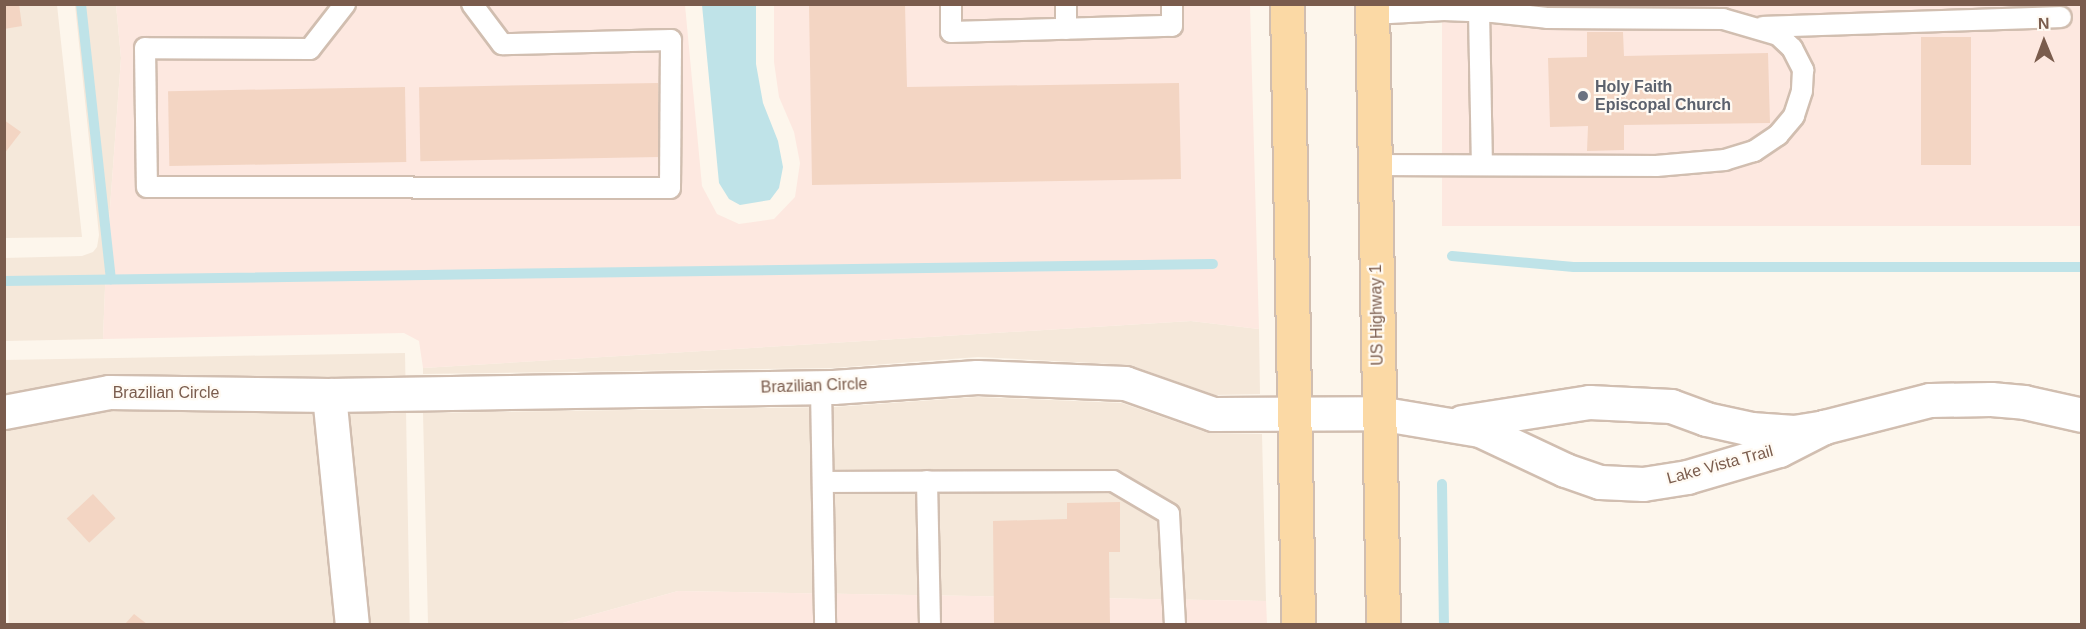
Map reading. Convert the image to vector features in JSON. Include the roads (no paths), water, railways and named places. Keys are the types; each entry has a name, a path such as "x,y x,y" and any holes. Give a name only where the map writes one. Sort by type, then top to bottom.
{"main road":[{"path":"1287,4 1298,624"},
{"name":"US Highway 1","path":"1372,9 1383,624"}],"street":[{"name":"Brazilian Circle","path":"4,412 109,392 329,395 821,387 977,377 1125,383 1213,414 1294,415"},
{"path":"329,395 352,624"},
{"name":"Lake Vista Trail","path":"1442,425 1589,402 1671,406 1706,419 1752,429 1794,432 1824,427 1930,400 2013,401 2082,416"},
{"name":"Lake Vista Trail","path":"1294,415 1378,413 1480,430 1564,470 1600,482 1643,484 1687,477 1779,450 1824,427"}],"lane":[{"path":"345,4 310,49 145,48 147,188 670,188 671,40 502,45 472,4"},
{"path":"951,4 951,32 1172,26 1172,4"},
{"path":"1066,4 1066,29"},
{"path":"1372,9 1479,11 1547,18 1723,19 1778,35 1792,48 1803,70 1802,91 1794,116 1778,135 1754,151 1725,160 1656,166 1374,165"},
{"path":"1479,11 1482,164"},
{"path":"1755,27 2061,17"},
{"path":"821,387 825,624"},
{"path":"822,482 1113,481 1169,514 1175,624"},
{"path":"927,482 930,624"}],"water":[{"path":"702,5 756,5 756,64 763,103 778,141 783,167 779,188 770,200 740,205 729,199 719,183"}],"waterway":[{"path":"81,4 111,279"},
{"path":"1452,256 1574,267 2082,267"},
{"path":"4,281 1213,264"},
{"path":"1442,484 1444,624"}],"place":[{"name":"Holy Faith Episcopal Church","path":"1583,96"}]}
